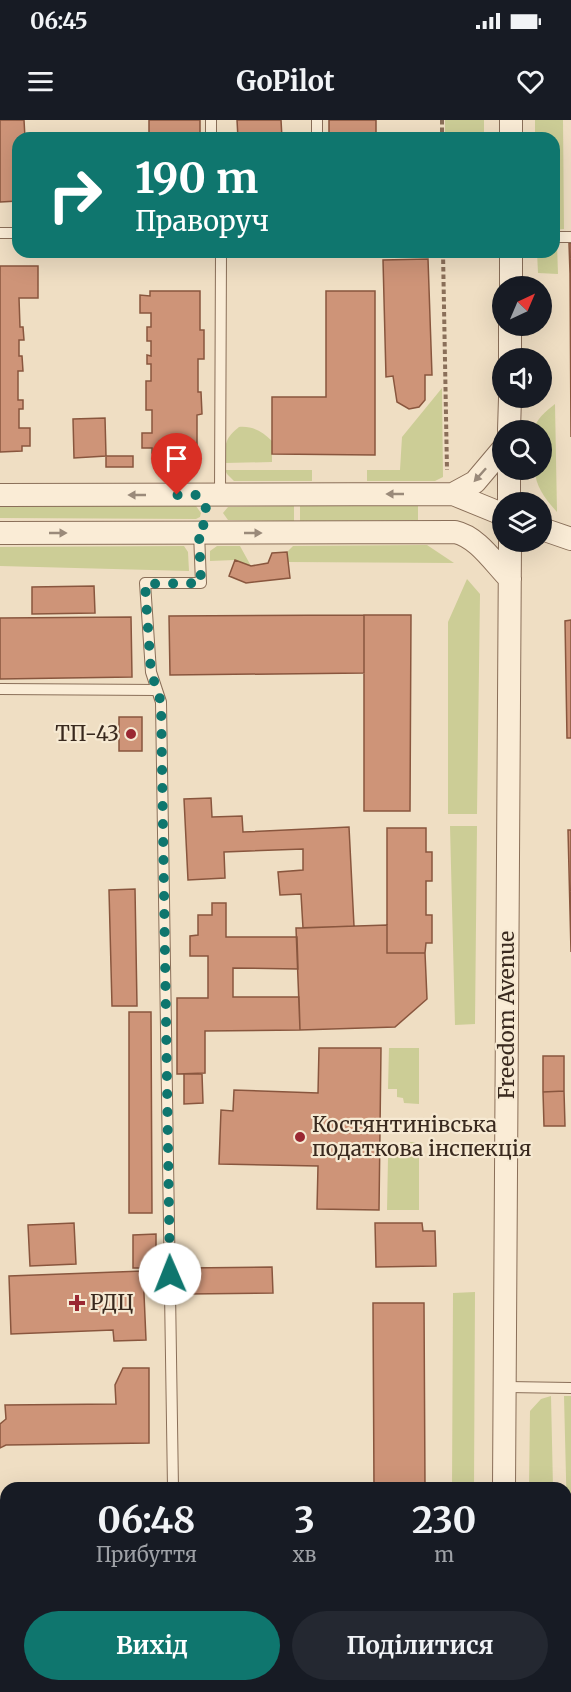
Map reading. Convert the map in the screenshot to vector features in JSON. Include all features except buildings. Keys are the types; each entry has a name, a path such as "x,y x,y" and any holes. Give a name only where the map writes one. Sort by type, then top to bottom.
{"street":[{"path":"511,258 511,276"},
{"path":"0,495 215,495 450,485 475,482 492,462"},
{"path":"450,485 492,508"},
{"path":"215,495 221,502 216,513 217,521 225,532"},
{"path":"198,533 206,520 207,507 215,495"},
{"path":"454,532 492,522"},
{"path":"0,533 454,532 464,534 472,540 510,579"},
{"path":"552,532 571,539"},
{"name":"Freedom Avenue","path":"504,1482 510,552"}],"lane":[{"path":"215,495 221,258"},
{"path":"173,1482 161,702 151,672 145,584 201,583 198,533"},
{"path":"0,689 157,690"},
{"path":"504,1387 571,1388"}],"path":[{"path":"443,258 450,485"}],"green space":[{"path":"445,120 484,120 484,132 445,132"},
{"path":"535,120 563,120 564,229 560,229 560,132 535,132"},
{"path":"537,258 557,258 558,274 538,273"},
{"path":"442,388 443,477 435,481 367,481 367,470 400,470 402,437"},
{"path":"555,404 557,512 552,506 552,492 542,492 536,480 552,480 552,420 538,420"},
{"path":"239,427 257,430 272,441 272,462 225,463 226,443 230,435"},
{"path":"225,470 312,470 312,481 234,481"},
{"path":"0,506 196,506 201,513 196,519 0,518"},
{"path":"294,506 294,521 228,520 223,513 228,507"},
{"path":"300,506 418,506 418,520 300,521"},
{"path":"427,545 454,563 288,562 287,552 293,546"},
{"path":"184,546 188,552 189,571 0,566 0,547"},
{"path":"217,546 240,546 251,566 235,560 210,561 210,551"},
{"path":"467,579 480,594 477,814 448,814 448,622"},
{"path":"450,826 477,826 475,1024 455,1025"},
{"path":"389,1048 419,1048 419,1104 404,1103 403,1098 397,1097 397,1089 388,1089"},
{"path":"403,1142 419,1142 419,1210 387,1210 388,1158 395,1158 395,1151 403,1151"},
{"path":"475,1292 474,1482 452,1482 453,1293"},
{"path":"551,1396 553,1482 529,1482 530,1411 541,1399"},
{"path":"564,1396 571,1396 571,1482 566,1482"}],"place":[{"name":"ТП-43","path":"131,734"},
{"name":"Костянтинівська податкова інспекція","path":"300,1137"},
{"name":"РДЦ","path":"77,1303"}],"route":[{"path":"170,1274 161,702 151,672 145,584 201,583 199,533 197,533 206,520 207,507 199,495 177,495"}]}
